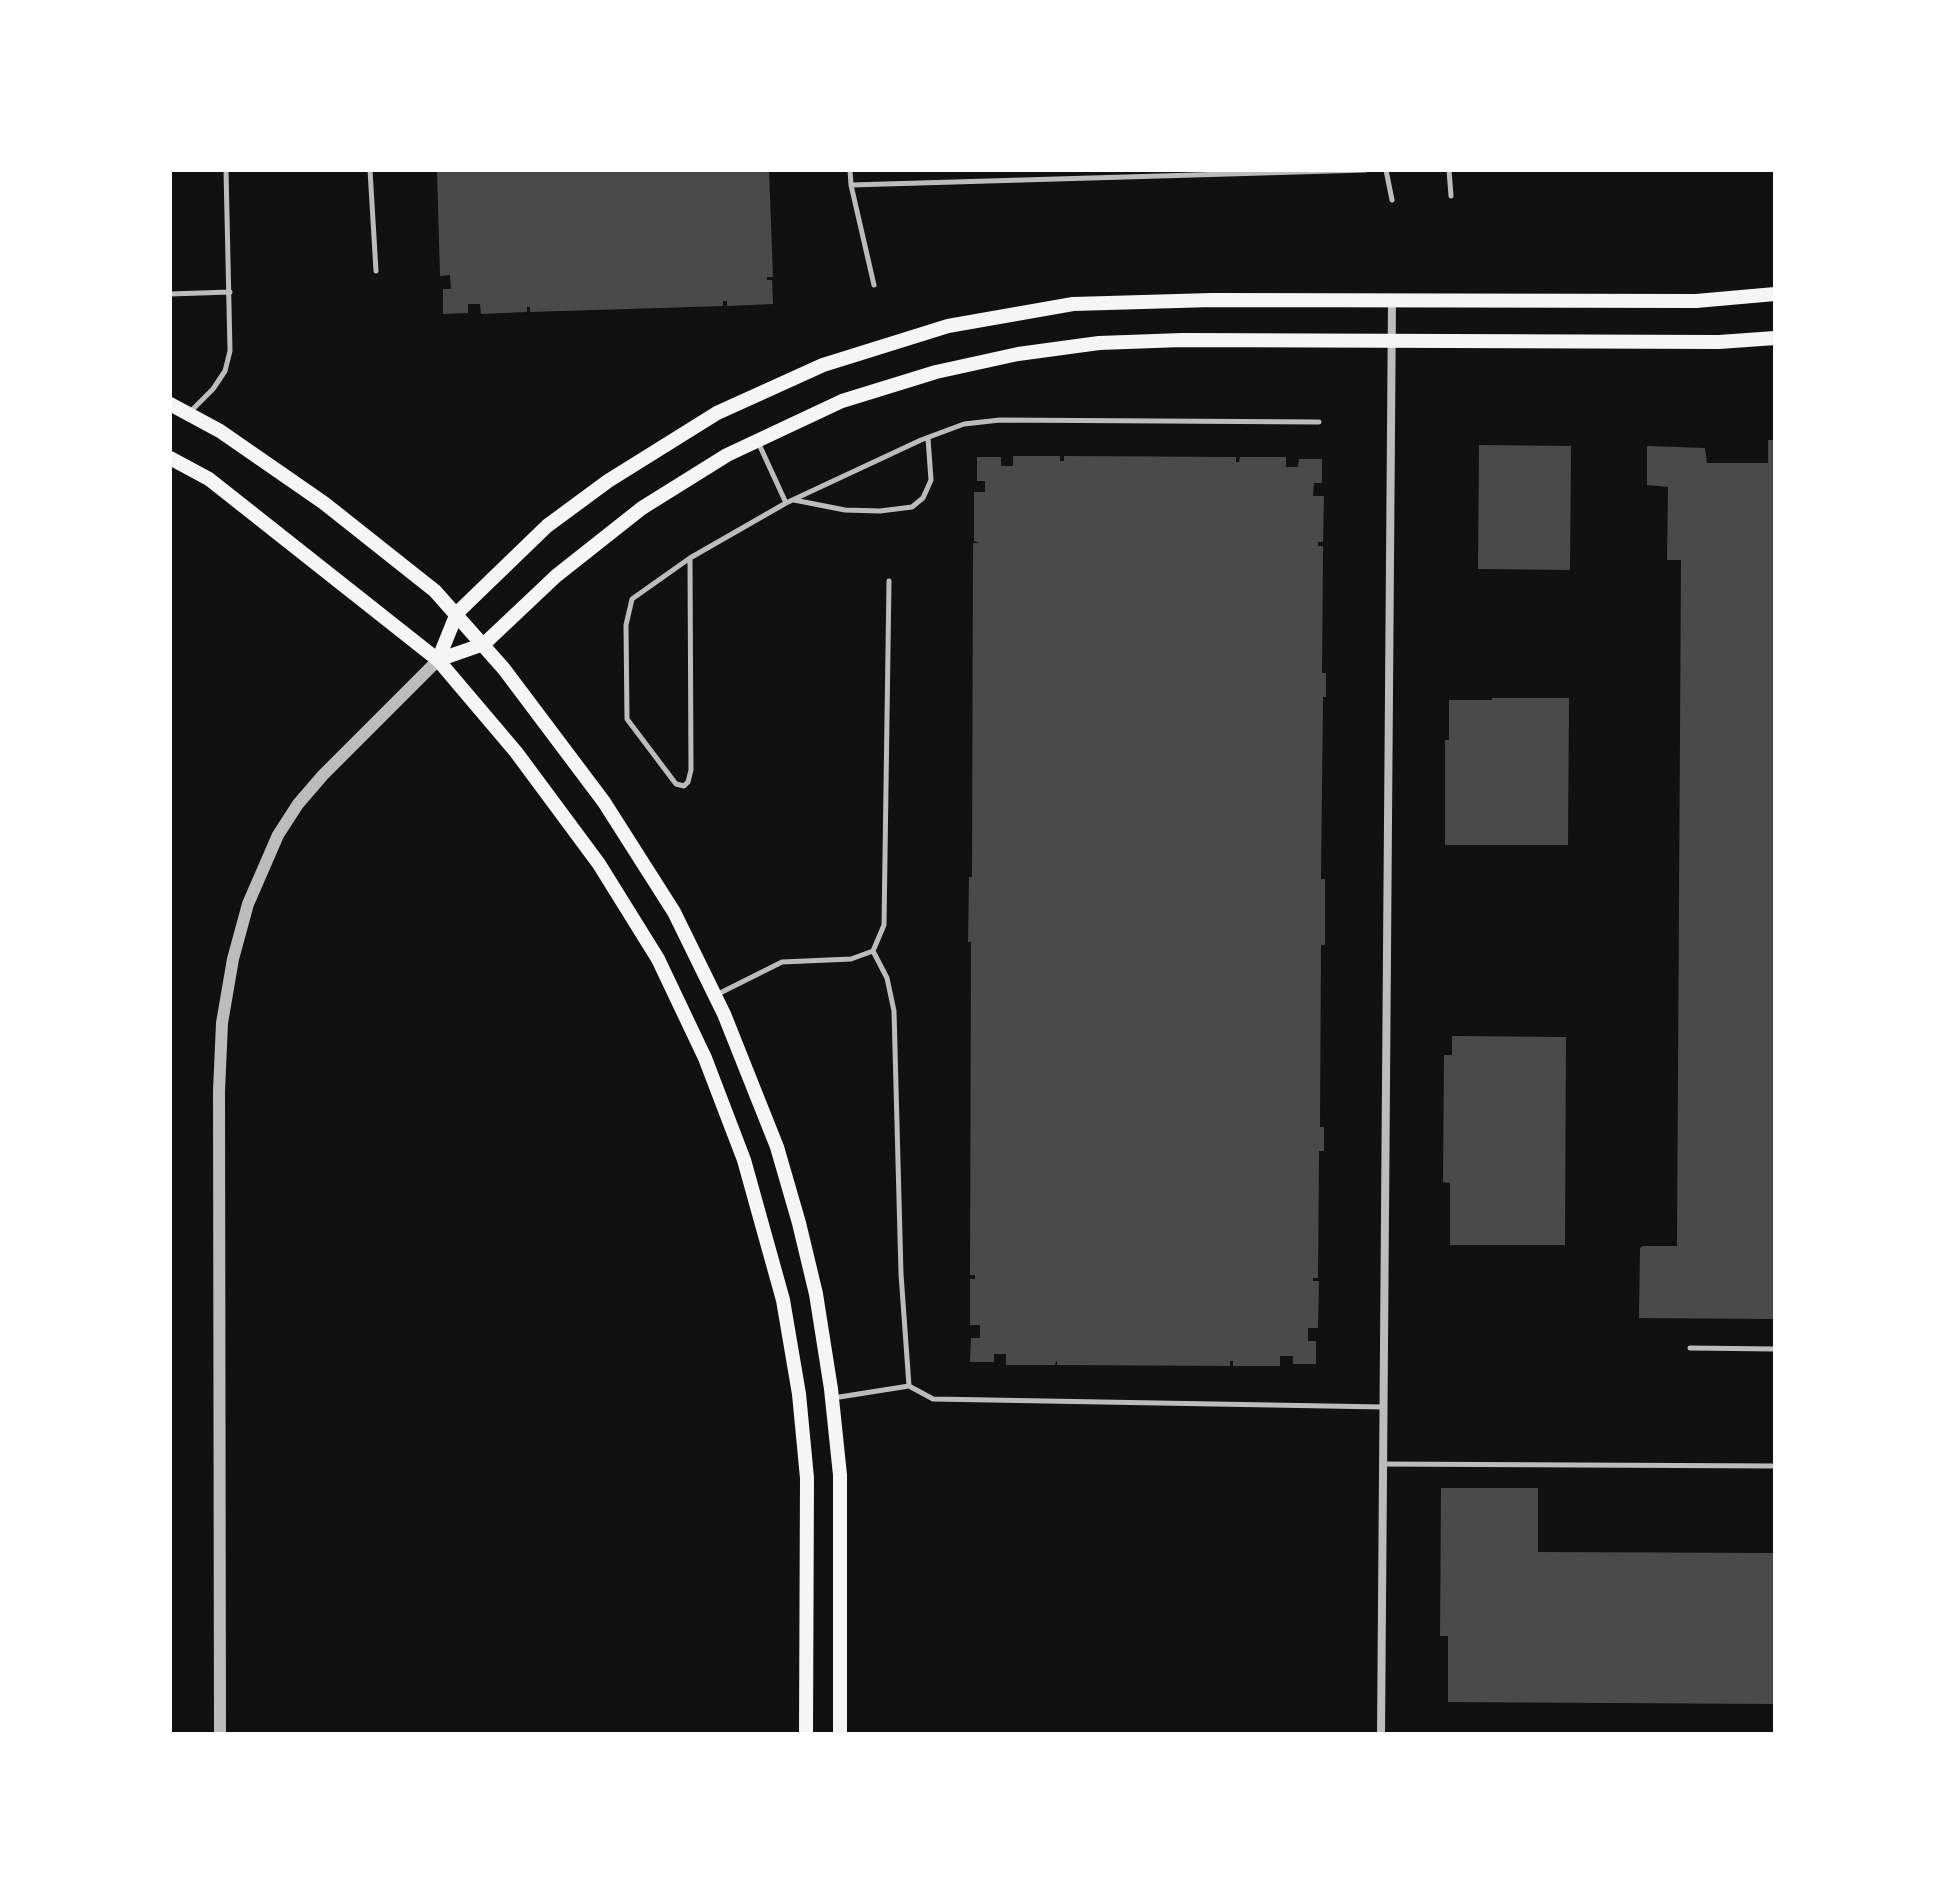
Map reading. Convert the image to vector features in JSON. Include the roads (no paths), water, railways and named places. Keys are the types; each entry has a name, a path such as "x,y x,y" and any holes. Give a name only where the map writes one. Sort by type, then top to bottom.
{"main road":[{"path":"438,660 457,613 547,526 608,481 717,413 823,365 948,326 1073,304 1212,300 1696,301 1775,294"},
{"path":"438,660 484,644 556,576 642,508 727,455 842,401 936,372 1018,354 1099,343 1182,340 1719,342 1775,338"},
{"path":"170,404 220,431 324,503 435,591 457,613 604,802 674,912 715,996 777,1147 816,1294 840,1475 840,1734"},
{"path":"170,458 209,479 438,660 516,752 590,852 658,959 705,1058 744,1160 783,1300 799,1394 807,1478 806,1734"}],"street":[{"path":"1383,1734 1392,300"},
{"path":"220,1734 219,1091 222,1023 233,959 254,890 278,835 298,804 438,660"}],"lane":[{"path":"189,414 225,371 230,351 226,170"},
{"path":"370,170 376,271"},
{"path":"850,170 874,285"},
{"path":"851,185 1365,170"},
{"path":"1386,170 1392,200"},
{"path":"1449,170 1451,196"},
{"path":"170,294 230,292"},
{"path":"690,558 691,770 684,786 676,784 627,719 626,625 632,599 690,558 786,503 964,424 1000,420 1319,422"},
{"path":"793,500 845,510 880,511 912,507 923,498 931,480 928,438"},
{"path":"757,441 786,503"},
{"path":"715,996 782,962 851,959 873,951 884,925 889,581"},
{"path":"873,951 887,978 894,1011 901,1274 909,1386"},
{"path":"1690,1348 1775,1349"},
{"path":"832,1399 909,1386 933,1399 1383,1407"},
{"path":"1383,1464 1775,1466"}]}
